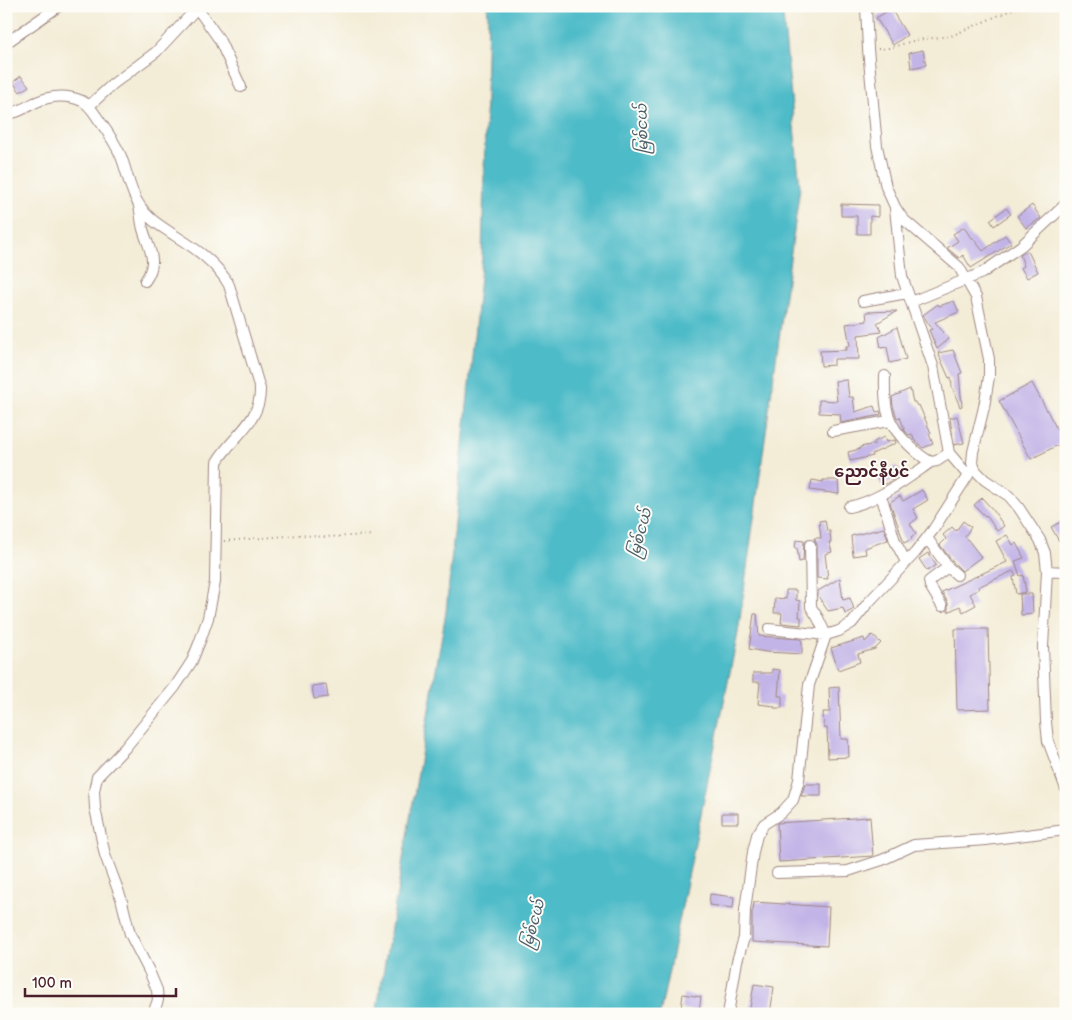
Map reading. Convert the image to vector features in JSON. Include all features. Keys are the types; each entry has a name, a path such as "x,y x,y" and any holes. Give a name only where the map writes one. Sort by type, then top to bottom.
{"street":[{"path":"6,43 59,6"},
{"path":"769,629 826,634 839,631 852,622 927,538 971,470 989,377 988,359 976,298 967,280 959,267 903,219 886,187 877,146 866,6"},
{"path":"89,106 112,84 156,52 196,7 219,39 241,87"},
{"path":"6,114 15,114 34,103 58,96 80,100 89,106 117,147 139,205 143,228 153,260 151,273 145,281"},
{"path":"863,300 909,297 967,280 982,273 1013,253 1066,204"},
{"path":"139,205 154,222 209,260 225,278 229,285 260,389 259,404 252,418 226,448 217,462 214,591 208,618 192,661 176,687 125,748 97,777 94,791 95,808 105,855 121,898 130,934 150,971 157,990 158,1000 153,1014"},
{"path":"895,207 900,265 933,366 949,454 971,470 976,471 985,480 1009,496 1043,546 1047,571 1043,641 1046,722 1048,741 1066,789"},
{"path":"885,376 885,403 889,421 894,430 906,442 931,462"},
{"path":"833,431 889,421"},
{"path":"849,507 881,495 931,462 937,461 949,454"},
{"path":"881,495 895,541 906,562"},
{"path":"927,538 948,567 957,575"},
{"path":"728,1014 737,961 744,938 745,910 757,835 764,824 781,812 793,800 799,780 809,685 826,634 818,618 810,608 810,545"},
{"path":"942,606 929,581 948,567"},
{"path":"1047,571 1066,572"},
{"path":"777,873 848,871 882,860 914,845 986,840 1066,830"}],"path":[{"path":"868,49 889,48 916,40 951,36 1020,6"},
{"path":"215,542 299,535 329,537 373,535"}],"water":[{"name":"မြစ်ငယ်","path":"487,6 782,6 800,187 738,633 660,1014 376,1014 446,612 482,258"}],"building":[{"path":"891,9 907,35 893,45 876,18"},
{"path":"923,50 926,65 911,68 909,53"},
{"path":"21,76 29,86 20,92 13,82"},
{"path":"841,204 878,205 878,217 870,216 870,234 857,234 857,216 841,216"},
{"path":"1032,205 1041,218 1026,228 1017,216"},
{"path":"1006,208 1011,214 994,226 990,220"},
{"path":"964,227 983,251 1005,235 1011,243 971,268 963,255 959,258 947,248 958,241 953,234"},
{"path":"1028,251 1038,272 1027,278 1021,268 1024,266 1020,255"},
{"path":"954,301 959,312 935,322 949,339 937,349 929,330 932,329 923,315 938,304 939,306"},
{"path":"897,311 877,323 882,332 858,335 859,359 834,359 834,365 821,366 820,351 847,350 846,346 850,346 846,324 867,321 866,312"},
{"path":"897,327 906,359 890,363 887,347 881,348 879,337"},
{"path":"953,350 962,373 959,374 962,406 960,407 952,387 951,377 949,378 938,353"},
{"path":"847,380 849,397 853,397 855,412 874,406 876,412 880,411 881,415 841,423 840,414 819,413 819,400 837,401 835,381"},
{"path":"1032,383 1064,442 1031,459 999,401"},
{"path":"910,389 913,402 917,406 919,405 931,433 929,434 933,444 923,448 914,440 912,434 909,435 905,431 900,417 897,418 893,406 892,397"},
{"path":"957,416 964,443 954,445 950,418"},
{"path":"884,437 886,442 895,440 896,443 872,454 873,456 850,461 848,452 875,444 874,442"},
{"path":"896,466 901,475 882,486 877,477"},
{"path":"812,480 823,482 823,480 838,480 839,494 810,490"},
{"path":"922,490 928,500 913,509 918,518 910,524 916,533 911,537 912,539 904,543 890,502 900,496 903,501"},
{"path":"982,498 1004,526 997,531 986,515 974,505"},
{"path":"825,520 827,531 830,531 831,542 829,542 832,552 825,554 828,579 817,578 817,545 814,538 821,538 819,521"},
{"path":"963,521 971,527 965,536 981,557 962,571 940,545 946,539 943,535 952,527 956,531"},
{"path":"1063,521 1066,526 1066,537 1059,541 1051,527"},
{"path":"884,528 888,540 865,548 866,554 853,556 851,536"},
{"path":"1007,535 1013,545 1016,543 1024,558 1015,561 1020,576 1023,575 1026,592 1016,594 1013,577 1016,576 1013,571 978,587 979,589 970,594 976,605 963,612 960,606 948,612 948,603 942,592 1007,562 996,541"},
{"path":"796,540 804,541 803,561 799,562 797,548 795,548"},
{"path":"928,553 936,565 927,571 919,559"},
{"path":"840,578 843,600 850,598 854,609 845,614 843,608 828,611 818,596 818,591"},
{"path":"786,590 796,590 796,600 800,601 799,617 801,617 801,625 781,623 782,613 774,613 775,598 786,599"},
{"path":"1020,594 1032,594 1033,614 1021,615"},
{"path":"754,614 757,614 759,636 800,639 802,641 802,654 749,649"},
{"path":"955,629 988,629 990,709 957,710"},
{"path":"872,635 881,643 875,649 858,654 860,662 838,670 831,648 864,638 865,642"},
{"path":"772,669 780,670 778,696 782,696 782,708 758,704 760,682 753,682 753,673 772,673"},
{"path":"326,684 328,697 314,699 312,686"},
{"path":"839,687 841,739 848,739 849,757 828,758 827,728 824,728 823,712 830,712 829,688"},
{"path":"805,784 821,784 821,796 801,796"},
{"path":"722,813 738,813 738,823 722,823"},
{"path":"870,817 873,856 779,862 777,823"},
{"path":"710,894 734,897 733,908 709,905"},
{"path":"754,902 829,907 827,946 752,942 752,911"},
{"path":"754,984 774,987 770,1014 749,1014"},
{"path":"683,994 701,997 699,1011 681,1009"}],"district":[{"name":"ညောင်နီပင်","path":"872,471"}]}
